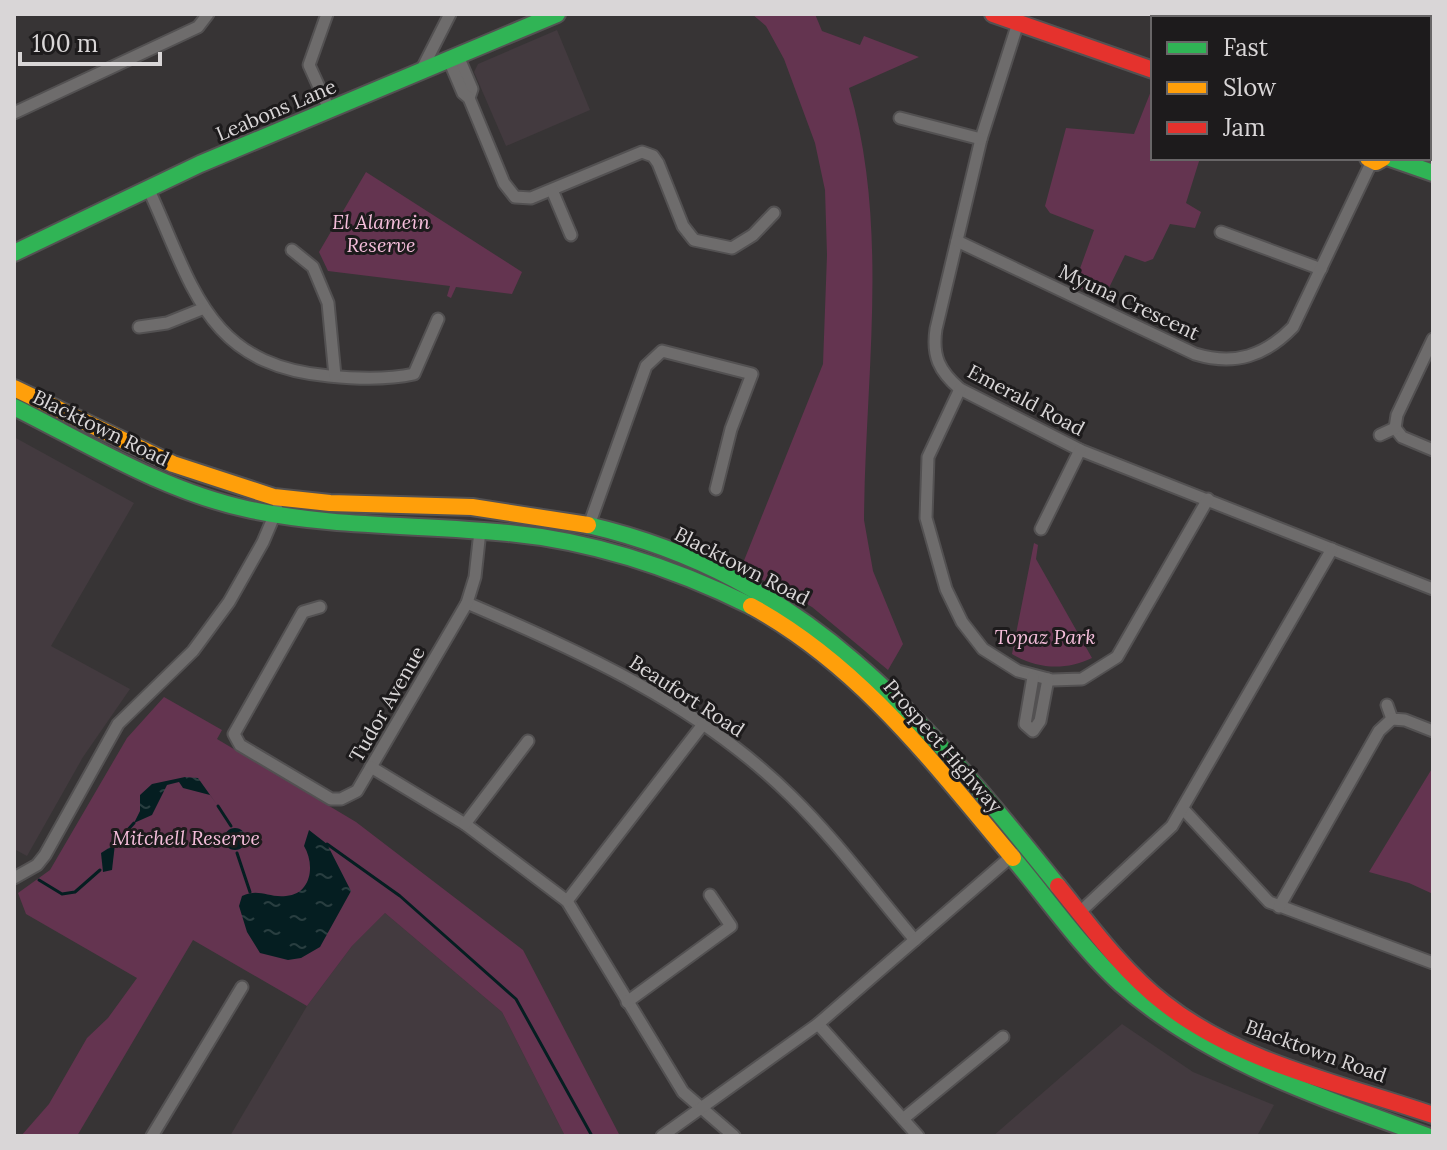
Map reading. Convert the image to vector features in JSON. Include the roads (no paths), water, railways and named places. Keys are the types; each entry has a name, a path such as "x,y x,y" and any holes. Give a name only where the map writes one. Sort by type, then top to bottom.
{"main road":[{"name":"Leabons Lane","path":"14,253 148,188 557,14"},
{"path":"993,14 1018,23 1038,21 1151,69"},
{"path":"1410,161 1433,173"},
{"name":"Blacktown Road","path":"14,388 174,467 278,506 358,521"},
{"name":"Blacktown Road","path":"14,407 150,477 223,503 458,506 590,523 697,562 766,597 823,632 913,714 1144,986 1183,1016 1258,1054 1433,1115"},
{"name":"Prospect Highway","path":"358,521 480,531 584,544 654,564 718,592 824,652 895,718 1118,982 1154,1015 1209,1049 1269,1078 1427,1136"}],"street":[{"path":"14,113 189,31 208,14"},
{"path":"327,14 309,65 329,109"},
{"path":"421,71 450,14"},
{"name":"Emerald Road","path":"1018,23 981,139 933,350 945,376 960,389 1080,450 1433,589"},
{"path":"453,58 472,89 469,98 504,183 515,197 531,198 642,152 653,156 658,163 683,226 694,240 732,248 753,235 774,213"},
{"path":"900,118 981,139"},
{"name":"Myuna Crescent","path":"957,241 1176,345 1222,360 1246,358 1278,342 1293,327 1374,160"},
{"path":"148,188 202,309 228,338 265,363 293,373 394,379 414,374 438,319"},
{"path":"552,190 571,235"},
{"path":"1221,232 1321,269"},
{"path":"292,250 313,267 328,303 335,376"},
{"path":"139,327 167,323 202,309"},
{"path":"1380,435 1395,428 1433,339"},
{"path":"584,544 646,366 662,351 752,374 731,429 716,489"},
{"path":"960,389 928,457 925,494 931,539 946,589 962,622 983,649 1033,677 1082,679 1117,657 1208,499"},
{"path":"1395,428 1402,437 1433,450"},
{"path":"1041,529 1080,450"},
{"path":"14,878 30,870 45,855 118,724 207,634 256,554 278,506"},
{"name":"Tudor Avenue","path":"320,607 303,612 234,734 240,745 331,799 341,799 357,791 467,603 475,577 480,531"},
{"path":"1080,912 1160,840 1184,810 1332,549"},
{"name":"Beaufort Road","path":"467,603 638,682 704,723 793,797 915,940"},
{"path":"1033,677 1025,724 1033,731 1040,721 1048,679"},
{"path":"1387,705 1392,719"},
{"path":"1279,907 1379,731 1392,719 1405,720 1433,731"},
{"path":"567,901 704,723"},
{"path":"465,824 528,741"},
{"path":"371,767 465,824 567,901 683,1092 734,1136"},
{"path":"1184,810 1262,897 1279,907 1433,963"},
{"path":"662,1136 818,1024 1026,845"},
{"path":"627,1002 731,926 710,895"},
{"path":"152,1136 242,987"},
{"path":"818,1024 918,1136"},
{"path":"903,1119 1003,1037"}],"water":[{"path":"185,777 198,778 218,806 210,795 183,788 179,782 167,785 152,815 134,823 140,811 140,795 152,784"},
{"path":"235,828 243,831 246,839 243,847 235,850 227,847 224,839 227,831"},
{"path":"309,830 327,844 351,891 320,947 301,958 288,960 260,953 247,932 239,906 242,896 254,893 286,896 301,890 309,877 309,861 304,846"},
{"path":"115,844 112,870 103,872 101,853"}],"waterway":[{"path":"218,806 231,826"},
{"path":"115,844 134,823"},
{"path":"327,844 400,896 516,999 592,1136"},
{"path":"237,853 250,892"},
{"path":"39,880 62,894 75,892 100,870"}],"park label":[{"name":"El Alamein Reserve","path":"381,234"},
{"name":"Topaz Park","path":"1045,637"},
{"name":"Mitchell Reserve","path":"186,838"}]}
